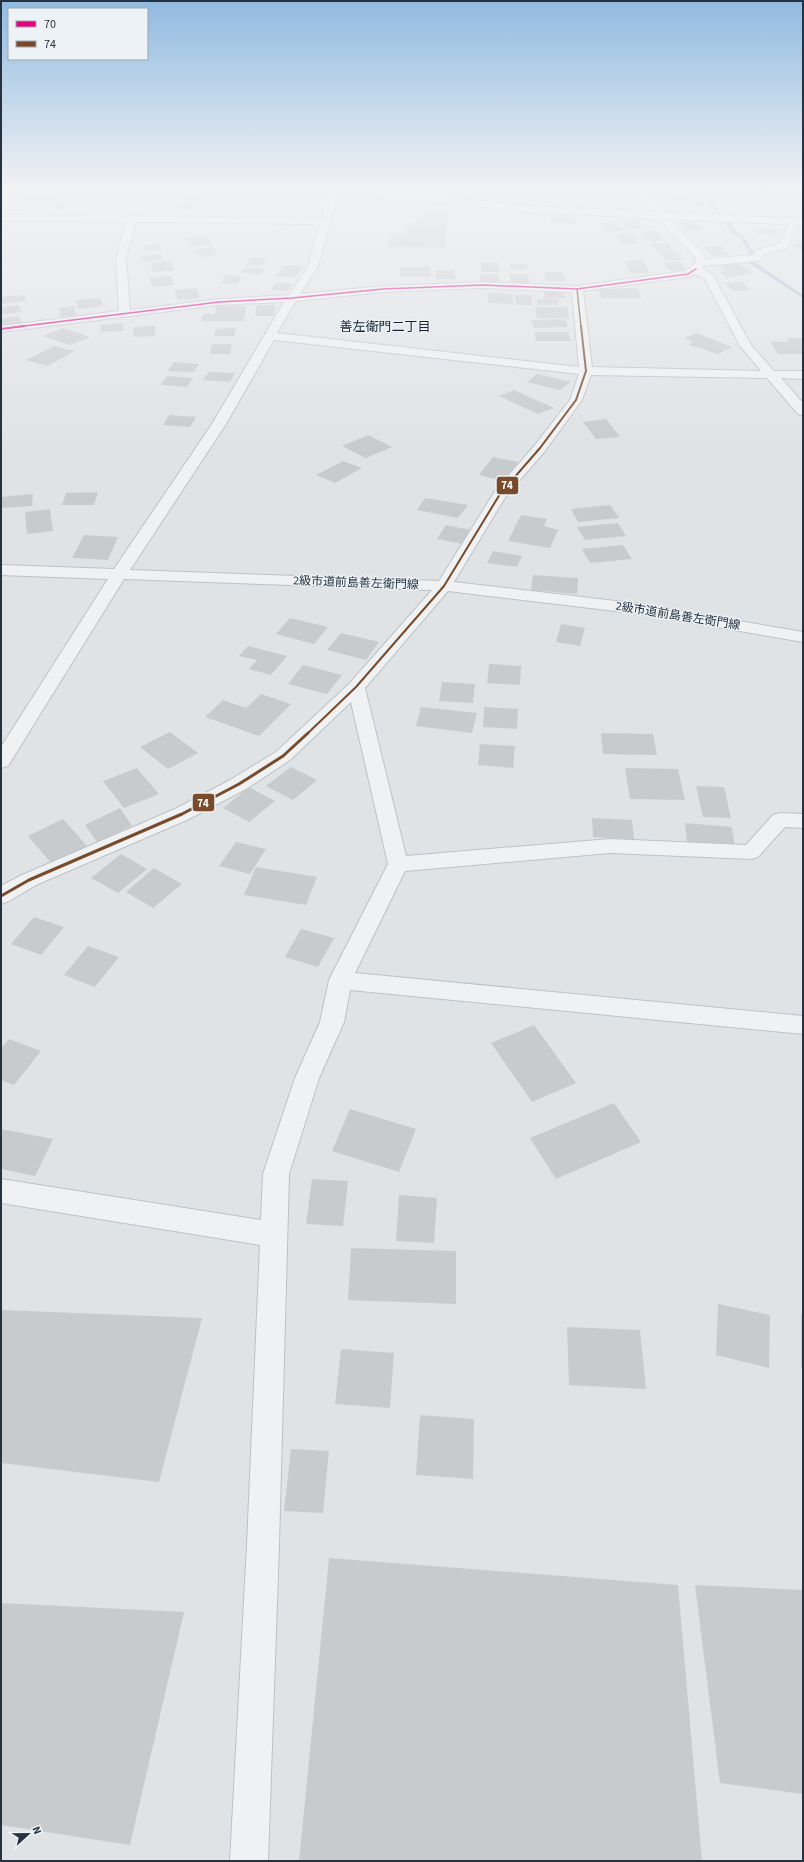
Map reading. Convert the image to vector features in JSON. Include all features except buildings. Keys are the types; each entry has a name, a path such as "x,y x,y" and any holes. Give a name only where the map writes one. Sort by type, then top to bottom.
{"street":[{"path":"122,273 125,298 125,313"},
{"path":"1,762 119,574 219,424 292,298 309,273"},
{"path":"1,329 219,302 292,298 383,289 482,285 577,289 689,273"},
{"path":"705,273 709,277 746,346 803,411"},
{"path":"1,896 29,880 182,814 239,784 283,756 356,687 444,586 500,494 540,448 576,400 586,371 577,289"},
{"path":"270,336 586,371 803,375"},
{"name":"2級市道前島善左衛門線","path":"1,570 444,586 641,609 803,637"},
{"path":"249,1861 276,1174 307,1078 332,1022 340,980 398,864 356,687"},
{"path":"398,864 610,846 751,852 780,820 803,821"},
{"path":"340,980 803,1024"},
{"path":"1,1191 273,1235"}],"waterway":[{"path":"767,273 803,297"}],"transit line":[{"name":"70","path":"1,329 219,302 292,298 383,289 482,285 577,289 690,273"},
{"name":"74","path":"1,896 29,880 182,814 239,784 283,756 356,687 444,586 500,494 540,448 576,400 586,371 577,289"}],"district":[{"name":"善左衛門二丁目","path":"385,327"}]}
